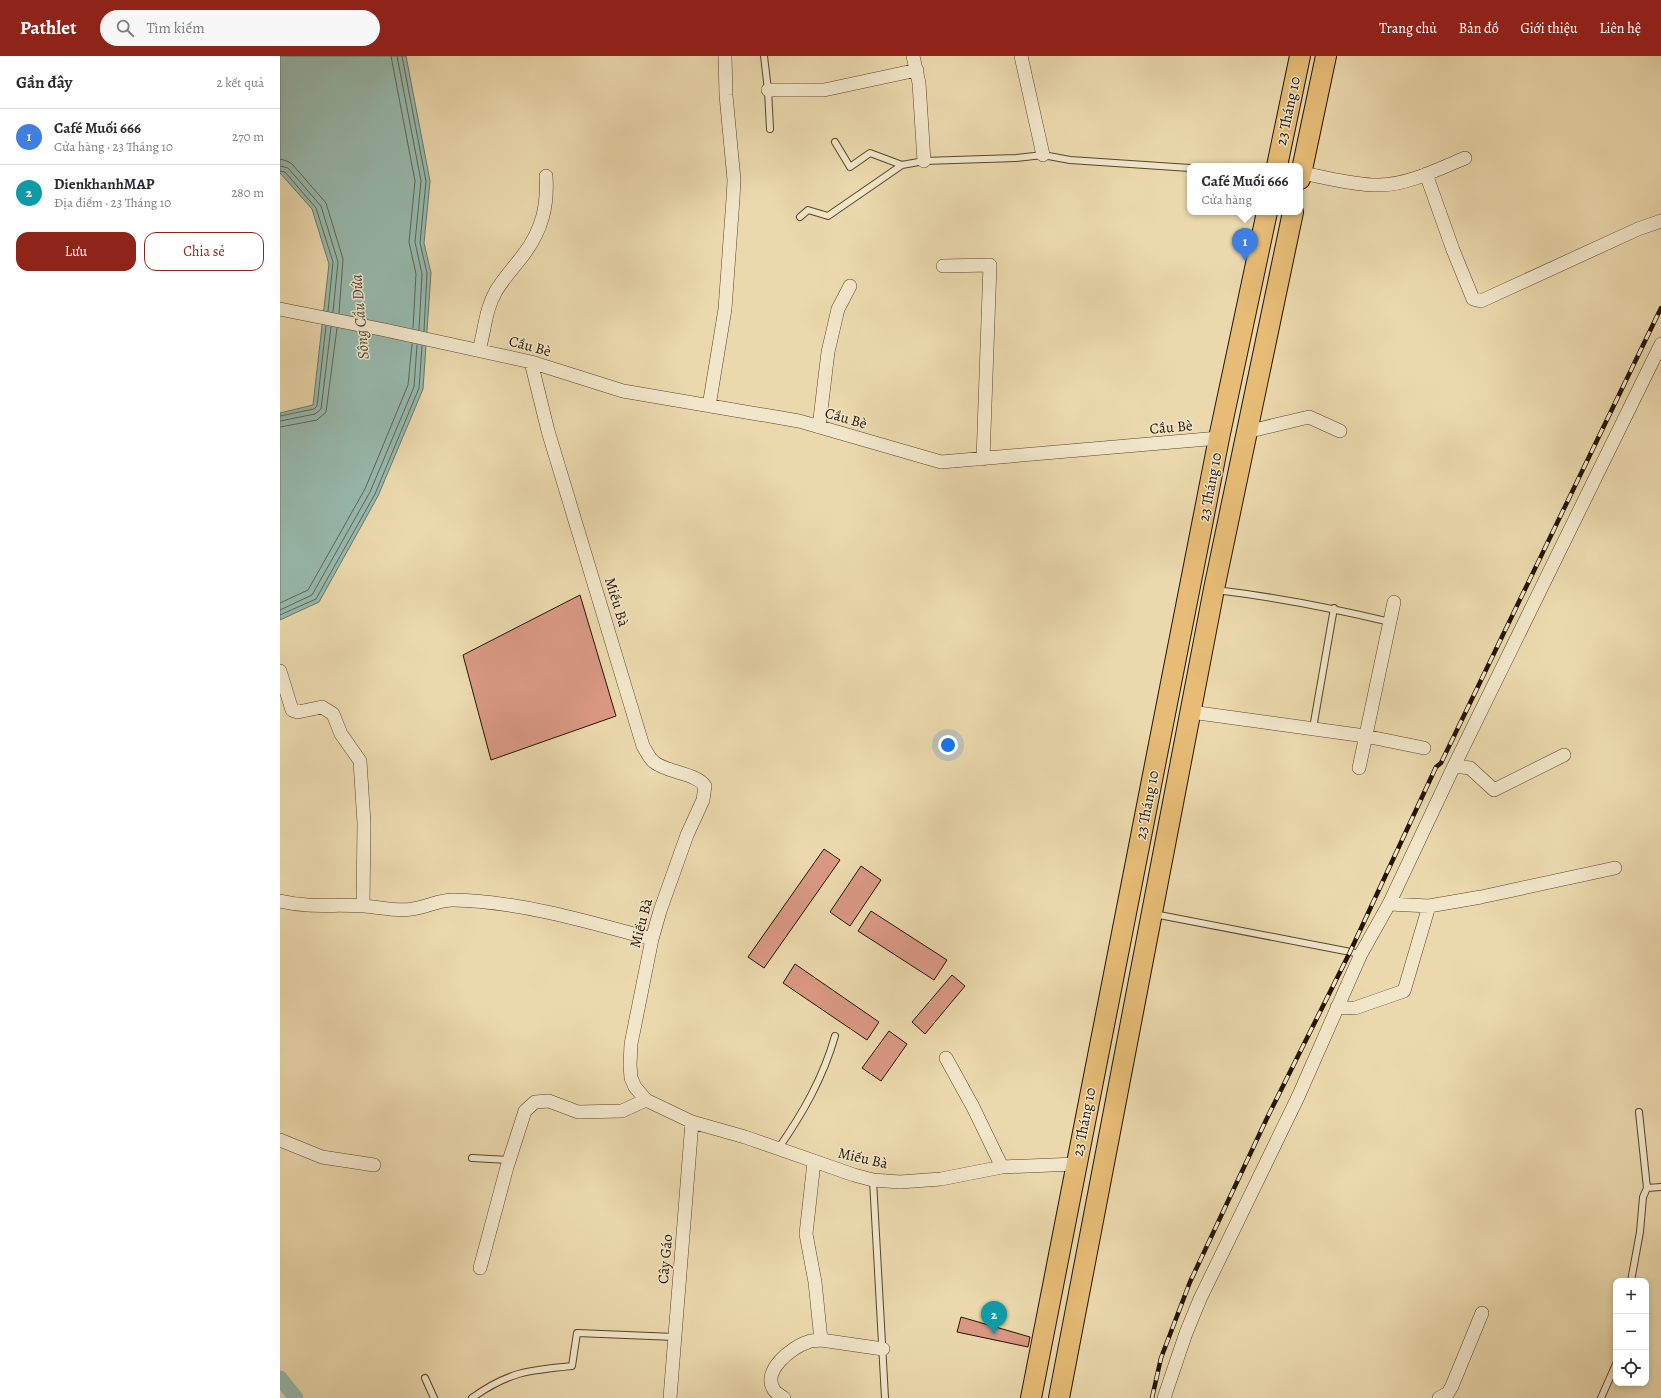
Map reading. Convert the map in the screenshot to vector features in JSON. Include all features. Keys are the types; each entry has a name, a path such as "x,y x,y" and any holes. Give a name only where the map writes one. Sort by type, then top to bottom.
{"main road":[{"name":"23 Tháng 10","path":"1278,163 1300,56"},
{"name":"23 Tháng 10","path":"1303,166 1326,56"},
{"name":"23 Tháng 10","path":"1031,1398 1219,438 1266,215"},
{"name":"23 Tháng 10","path":"1059,1398 1214,589 1292,215"},
{"path":"1219,438 1246,432"},
{"path":"1076,1164 1104,1168"}],"street":[{"path":"709,406 725,309 734,180 726,95 725,56"},
{"path":"913,56 918,70 924,161"},
{"path":"1021,56 1043,155"},
{"path":"768,90 824,90 918,70"},
{"path":"1303,176 1377,186 1391,184 1426,174 1465,158"},
{"path":"1426,174 1453,250 1473,299 1482,301 1486,301 1624,236 1661,221"},
{"path":"474,349 488,307 497,290 525,252 542,220 547,197 546,176"},
{"path":"943,266 990,265 983,459"},
{"path":"819,427 828,352 838,309 850,286"},
{"name":"Cầu Bè","path":"280,309 531,362 623,391 799,421 941,462 1219,438"},
{"path":"1164,1398 1186,1333 1200,1299 1298,1097 1361,954 1389,904 1454,766 1661,344"},
{"name":"Miếu Bà","path":"531,362 548,432 643,746 653,761 664,768 701,780 705,786 703,800 677,860 652,939 631,1044 631,1078 635,1087 646,1100 692,1122 873,1180 900,1182 941,1179 1002,1167 1076,1164"},
{"path":"1246,432 1309,417 1340,431"},
{"path":"1359,768 1394,602"},
{"path":"280,671 292,710 298,712 322,707 333,714 341,734 360,761 364,823 363,906"},
{"path":"1191,712 1365,736 1424,748"},
{"path":"1454,766 1470,768 1494,790 1564,755"},
{"path":"1389,904 1429,906 1481,897 1615,868"},
{"path":"280,900 295,904 322,907 363,906 399,910 413,909 439,901 491,903 586,921 652,939"},
{"path":"1337,1008 1355,1008 1404,991 1429,906"},
{"path":"946,1058 973,1107 1002,1167"},
{"path":"480,1268 509,1160 525,1111 535,1102 549,1101 578,1112 622,1111 646,1100"},
{"name":"Cây Gáo","path":"670,1398 692,1122"},
{"path":"280,1140 322,1158 374,1166"},
{"path":"814,1162 806,1234 815,1282 821,1340"},
{"path":"1439,1398 1448,1393 1452,1386 1482,1313"},
{"path":"784,1398 774,1390 771,1378 772,1372 791,1350 809,1341 821,1340 883,1349"}],"lane":[{"path":"764,56 768,90 770,129"},
{"path":"835,142 850,167 870,153 902,165"},
{"path":"800,217 808,210 828,216 902,165 924,161 1016,158 1043,155 1070,160 1187,168"},
{"path":"1214,589 1334,608 1390,622"},
{"path":"1313,728 1334,608"},
{"path":"1152,913 1361,954"},
{"path":"778,1149 810,1101 828,1060 835,1036"},
{"path":"1632,1278 1640,1232 1644,1197 1647,1188 1639,1112"},
{"path":"472,1158 509,1160"},
{"path":"873,1180 885,1398"},
{"path":"1647,1188 1661,1187"},
{"path":"472,1398 505,1377 532,1370 572,1366 577,1333 675,1338"},
{"path":"1601,1398 1613,1371"},
{"path":"425,1378 434,1398"}],"water":[{"name":"Sông Cầu Dứa","path":"280,56 406,56 430,181 424,243 431,273 423,389 378,496 319,602 280,620 280,413 313,405 329,264 312,209 280,173"}],"building":[{"path":"580,595 616,716 491,760 463,655"},
{"path":"824,849 840,860 764,968 748,957"},
{"path":"861,866 881,880 850,926 830,912"},
{"path":"871,911 947,960 934,980 858,931"},
{"path":"795,964 879,1022 867,1040 783,983"},
{"path":"952,975 965,986 925,1034 912,1022"},
{"path":"889,1031 907,1044 881,1081 862,1068"},
{"path":"961,1317 1030,1337 1028,1347 957,1332"}],"waterway":[{"path":"280,1378 296,1398"}],"railway":[{"path":"1152,1398 1161,1358 1190,1282 1268,1116 1350,952 1436,767 1441,763 1661,308"}],"place":[{"name":"Café Muối 666","path":"1245,261"},
{"name":"DienkhanhMAP","path":"994,1334"}]}
